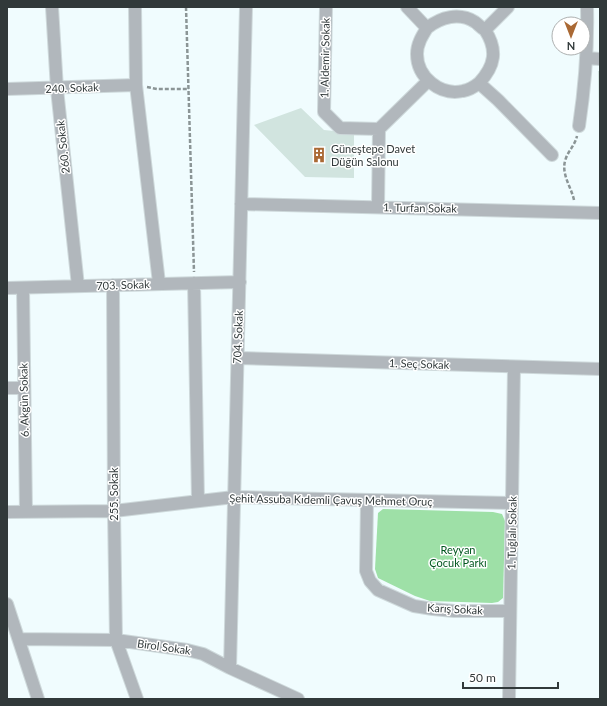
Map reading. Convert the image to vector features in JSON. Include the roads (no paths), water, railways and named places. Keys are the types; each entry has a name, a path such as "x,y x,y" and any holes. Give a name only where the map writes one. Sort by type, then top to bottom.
{"street":[{"name":"260. Sokak","path":"52,7 57,88 78,286"},
{"path":"135,7 136,85 159,284"},
{"name":"704. Sokak","path":"230,668 246,7"},
{"name":"1. Aldemir Sokak","path":"326,7 324,112 340,128 380,129"},
{"path":"407,7 428,28"},
{"path":"484,30 508,7"},
{"path":"579,126 584,91 588,30 587,7"},
{"path":"452,17 465,18 475,22 484,30 489,37 492,46 493,58 491,67 479,84 462,92 451,92 442,90 428,81 422,73 418,62 417,53 422,35 428,28 442,19 452,17"},
{"path":"586,58 600,59"},
{"path":"378,207 380,129 428,81"},
{"path":"479,84 498,100 552,155"},
{"name":"240. Sokak","path":"7,89 136,85"},
{"name":"1. Turfan Sokak","path":"241,204 600,213"},
{"name":"703. Sokak","path":"7,288 240,282"},
{"path":"194,283 198,501"},
{"name":"255. Sokak","path":"113,285 116,640 137,699"},
{"name":"6. Akgün Sokak","path":"23,288 26,512"},
{"name":"1. Seç Sokak","path":"238,358 600,369"},
{"name":"1. Tuğlalı Sokak","path":"509,699 514,367"},
{"path":"7,388 24,388"},
{"name":"Şehit Assuba Kıdemli Çavuş Mehmet Oruç","path":"7,512 114,511 234,497 512,503"},
{"name":"Karış Sokak","path":"367,500 366,571 370,581 378,590 414,606 454,610 510,610"},
{"path":"7,604 10,626 19,639 38,699"},
{"name":"Birol Sokak","path":"19,639 116,640 187,650 203,654 298,699"}],"place":[{"name":"Güneştepe Davet Düğün Salonu","path":"319,155"}],"park label":[{"name":"Reyyan Çocuk Parkı","path":"458,556"}]}
